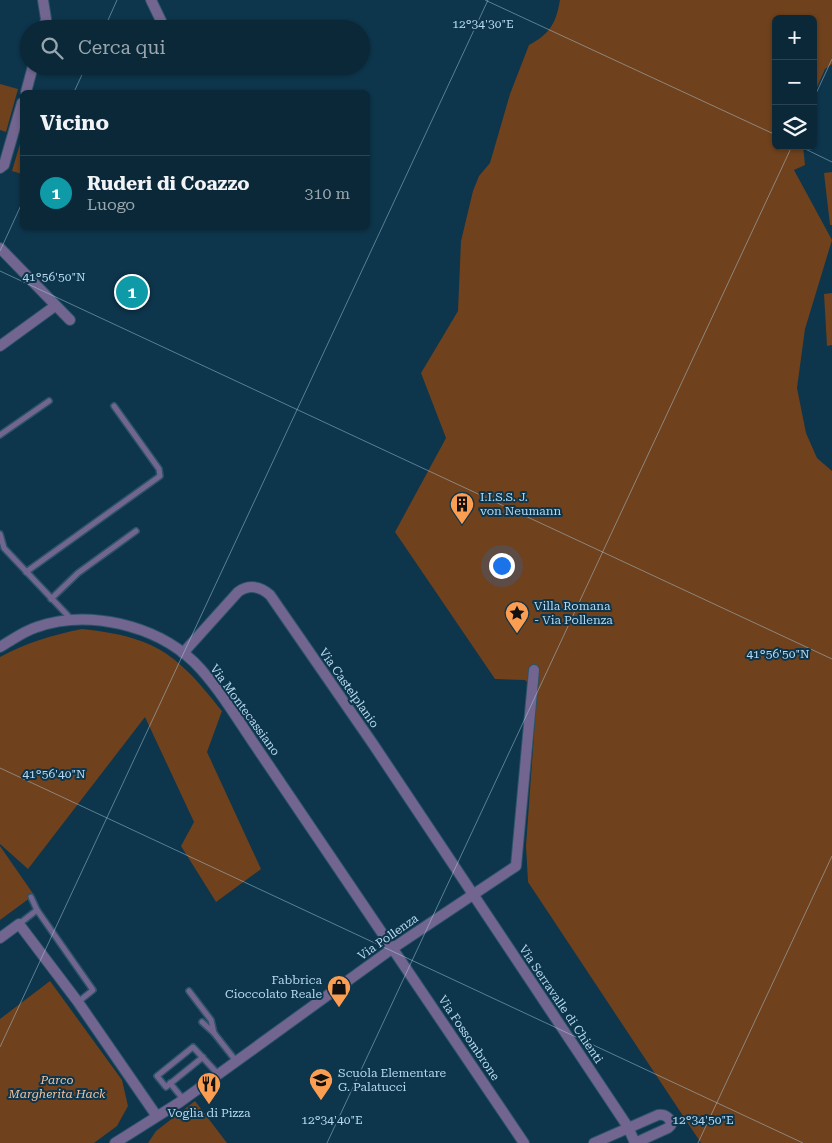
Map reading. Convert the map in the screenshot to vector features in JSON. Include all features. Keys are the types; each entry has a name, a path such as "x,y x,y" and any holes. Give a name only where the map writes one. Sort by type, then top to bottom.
{"street":[{"path":"43,0 46,20"},
{"path":"151,0 161,20"},
{"path":"27,90 31,75"},
{"path":"0,168 4,165 20,110"},
{"path":"0,248 70,320"},
{"path":"0,346 55,306"},
{"name":"Via Castelplanio","path":"183,653 238,592 252,587 266,592 373,744 472,894"},
{"name":"Via Montecassiano","path":"0,647 37,627 73,620 105,622 138,629 163,640 183,653 215,687 393,948"},
{"name":"Via Pollenza","path":"115,1143 128,1138 156,1115 183,1099 393,948 516,866 534,670"},
{"name":"Via Serravalle di Chienti","path":"472,894 628,1127 635,1143"},
{"path":"0,938 19,924 78,1002 156,1115"},
{"name":"Via Fossombrone","path":"393,948 524,1143"},
{"path":"594,1143 660,1115 670,1120 671,1125 668,1128 635,1143"}],"lane":[{"path":"0,435 49,401"},
{"path":"26,572 160,476 159,469 114,406"},
{"path":"51,599 78,573 136,531"},
{"path":"0,534 4,548 73,620"},
{"path":"31,897 37,910 94,990 78,1002"},
{"path":"19,924 37,910"},
{"path":"189,991 211,1020 214,1033"},
{"path":"202,1022 214,1033 236,1061"},
{"path":"203,1057 166,1087 157,1076 193,1046 203,1057 218,1074"},
{"path":"170,1083 183,1099"}],"green space":[{"path":"560,0 832,0 832,64 825,69 817,87 817,15 772,15 772,150 803,150 805,165 794,170 832,240 805,329 797,388 806,433 817,458 832,471 832,1143 701,1143 528,882 526,846 537,692 525,680 495,679 395,532 446,438 421,373 458,311 461,241 473,191 479,176 490,163 510,94 529,45 547,32 556,15"},
{"path":"0,84 18,89 6,132 0,130"},
{"path":"20,144 20,173 12,171"},
{"path":"832,172 832,225 830,225 824,173"},
{"path":"832,293 832,345 827,346 824,294"},
{"path":"82,629 129,637 147,643 162,651 191,675 222,711 207,752 261,869 216,902 181,846 194,822 145,717 28,869 0,844 0,657 40,640"},
{"path":"0,846 34,895 0,920"},
{"name":"Parco Margherita Hack","path":"50,981 122,1080 128,1106 117,1126 94,1143 0,1143 0,1019"},
{"path":"195,1101 227,1143 148,1143 156,1131"}],"place":[{"name":"Ruderi di Coazzo","path":"132,292"},
{"name":"I.I.S.S. J. von Neumann","path":"462,525"},
{"name":"Villa Romana - Via Pollenza","path":"517,634"},
{"name":"Fabbrica Cioccolato Reale","path":"339,1008"},
{"name":"Scuola Elementare G. Palatucci","path":"321,1101"},
{"name":"Voglia di Pizza","path":"209,1105"}]}
